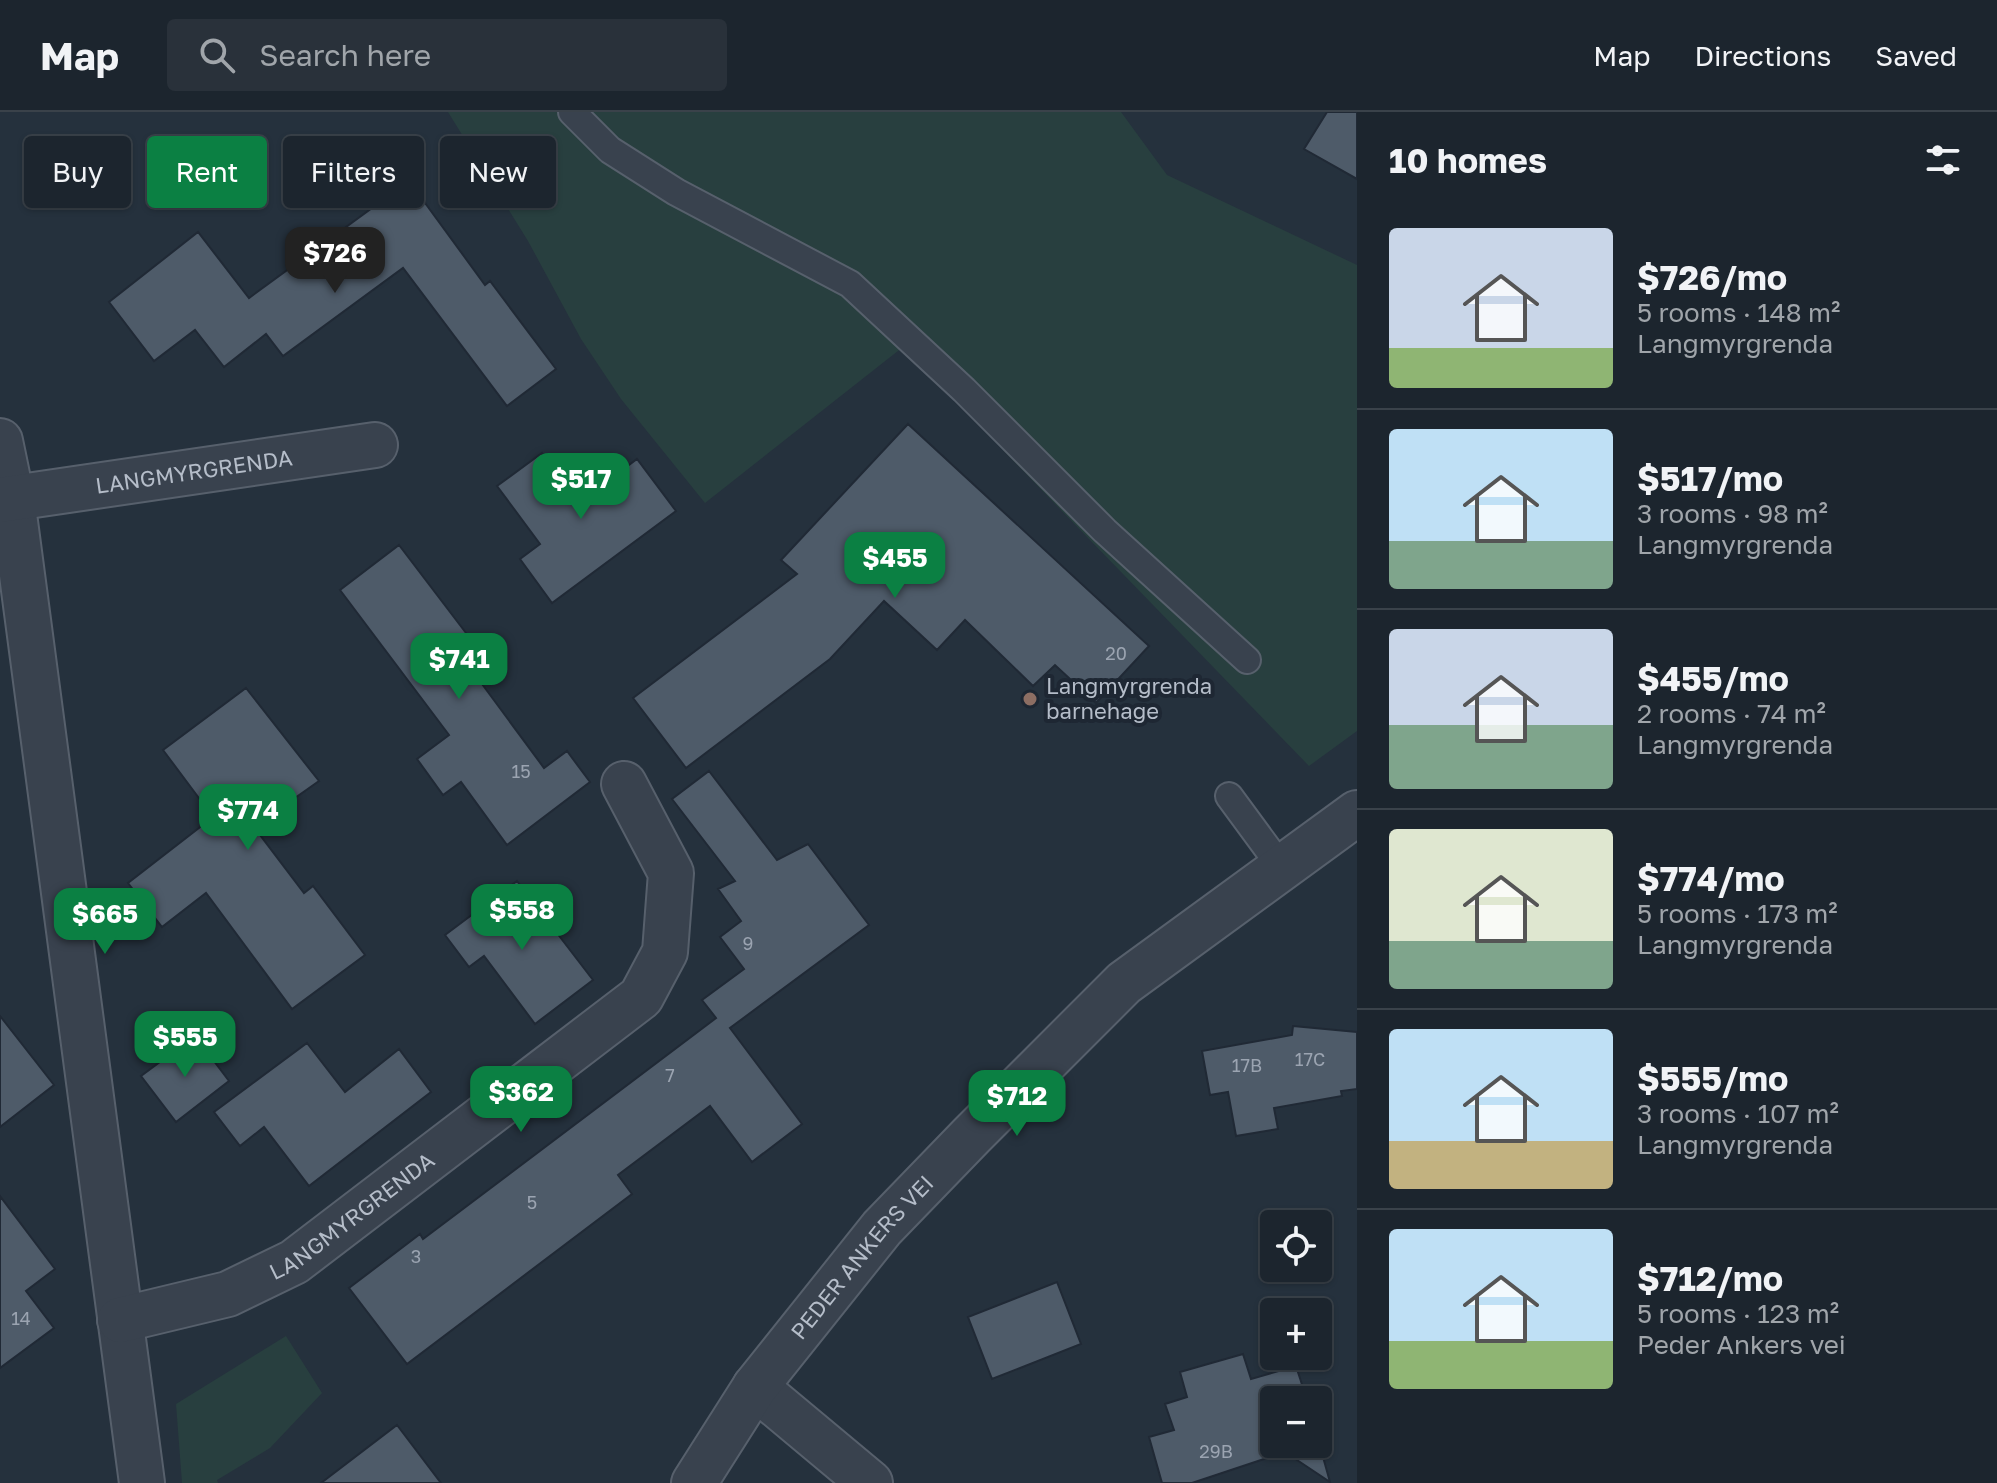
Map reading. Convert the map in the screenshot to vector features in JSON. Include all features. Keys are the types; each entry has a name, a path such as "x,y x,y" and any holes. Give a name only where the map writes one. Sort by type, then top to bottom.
{"street":[{"path":"0,441 142,1483"},
{"name":"LANGMYRGRENDA","path":"6,499 375,445"},
{"name":"LANGMYRGRENDA","path":"120,1320 228,1294 294,1262 641,997 665,952 671,873 624,784"},
{"name":"PEDER ANKERS VEI","path":"694,1483 755,1387 882,1228 1124,983 1357,813"},
{"path":"755,1387 870,1483"}],"lane":[{"path":"572,112 610,150 676,192 850,284 964,390 1105,531 1247,660"},
{"path":"1229,796 1282,868"}],"green space":[{"path":"448,112 1121,112 1167,175 1357,265 1357,731 1309,766 903,347 705,503 621,399 581,339 508,208 556,208 556,136 463,136"},
{"path":"286,1336 322,1393 270,1448 217,1480 218,1483 182,1483 176,1404"}],"building":[{"path":"1327,112 1357,112 1357,179 1304,149"},
{"path":"424,202 485,285 490,281 556,369 507,406 403,268 283,356 266,334 224,367 195,330 154,361 109,302 198,232 249,298 372,208 424,208"},
{"path":"908,424 1149,646 1096,703 1055,665 1033,686 965,620 937,650 884,601 830,659 686,768 633,698 797,574 781,560"},
{"path":"542,453 571,493 582,486 589,495 637,459 676,511 552,603 520,559 540,544 497,486"},
{"path":"399,545 482,654 468,665 544,768 567,751 590,782 507,845 461,782 443,795 417,759 449,735 340,590"},
{"path":"246,688 319,781 254,827 304,893 313,886 365,955 292,1009 206,893 162,927 128,883 213,817 163,750"},
{"path":"709,771 777,860 808,844 869,925 730,1028 802,1124 752,1162 710,1106 618,1175 632,1194 407,1364 349,1288 420,1234 423,1239 716,1018 702,1000 744,969 720,937 741,921 718,889 735,881 672,799"},
{"path":"517,881 593,980 535,1024 484,956 469,967 445,935"},
{"path":"0,1016 54,1085 0,1127"},
{"path":"1293,1026 1357,1032 1357,1089 1341,1091 1342,1096 1274,1108 1278,1129 1236,1136 1228,1092 1210,1095 1202,1051 1292,1035"},
{"path":"195,1036 229,1081 176,1122 141,1076"},
{"path":"307,1043 345,1092 399,1049 431,1092 309,1186 264,1127 240,1146 214,1112"},
{"path":"0,1196 55,1269 26,1291 54,1328 0,1368"},
{"path":"1057,1282 1081,1344 992,1379 968,1317"},
{"path":"1243,1354 1251,1379 1282,1370 1297,1370 1302,1386 1260,1386 1260,1458 1267,1458 1192,1483 1162,1483 1149,1437 1174,1430 1165,1404 1187,1397 1180,1372"},
{"path":"397,1425 441,1483 321,1483"},
{"path":"1294,1458 1323,1458 1330,1482"}],"place":[{"name":"Langmyrgrenda barnehage","path":"1030,699"}]}
